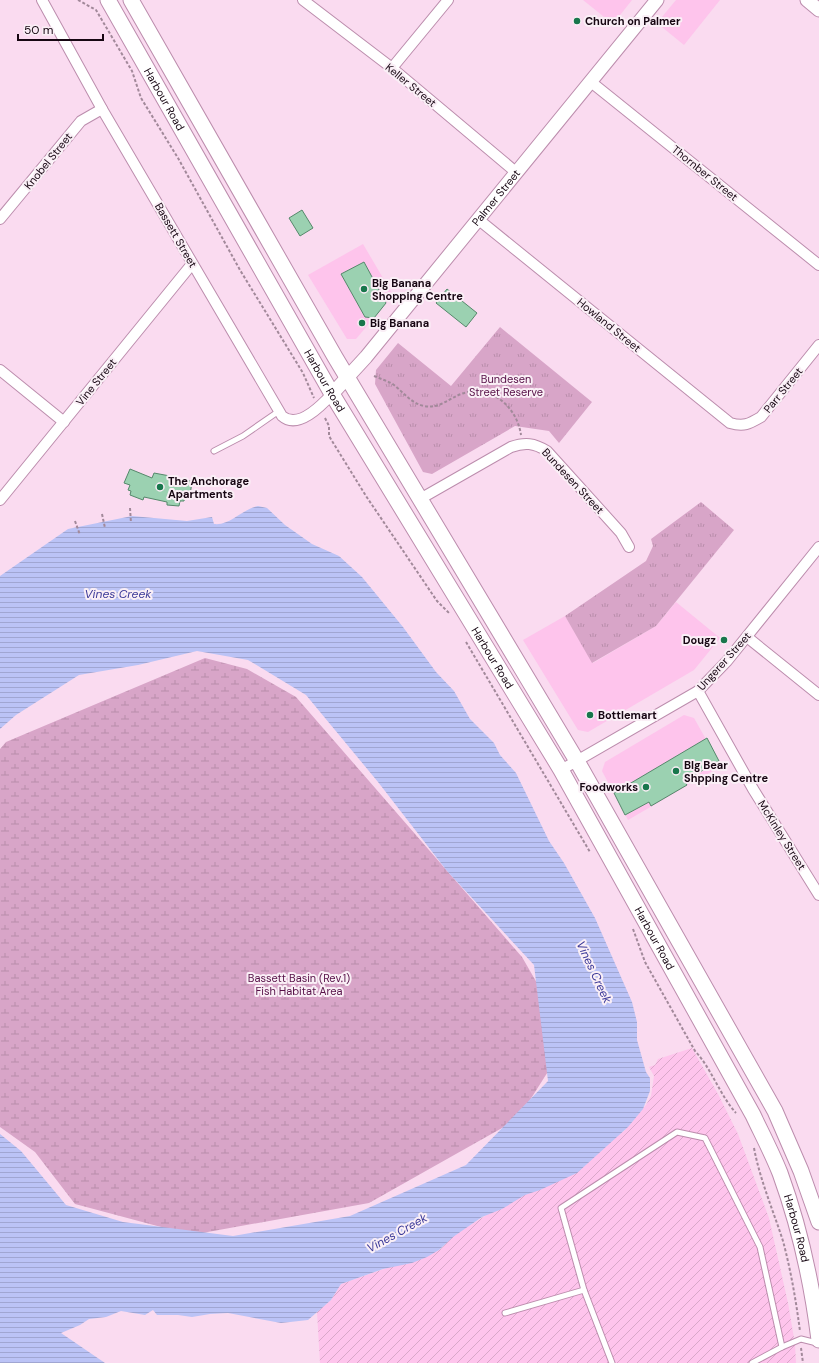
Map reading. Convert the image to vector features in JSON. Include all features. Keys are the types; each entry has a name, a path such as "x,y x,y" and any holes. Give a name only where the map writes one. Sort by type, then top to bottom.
{"main road":[{"name":"Harbour Road","path":"108,0 332,394 561,770 753,1115 779,1172 800,1233 814,1294 819,1342"},
{"name":"Harbour Road","path":"131,0 348,378 577,761 775,1111 801,1171 819,1222"}],"street":[{"name":"Bassett Street","path":"42,0 102,109 279,412"},
{"name":"Keller Street","path":"303,0 392,68 517,173"},
{"path":"392,68 448,0"},
{"name":"Palmer Street","path":"332,394 366,357 657,0"},
{"path":"807,0 819,10"},
{"name":"Thornber Street","path":"591,82 819,265"},
{"name":"Knobel Street","path":"0,220 81,121 102,109"},
{"name":"Howland Street","path":"479,220 730,423 742,426"},
{"name":"Vine Street","path":"0,500 192,264"},
{"name":"Parr Street","path":"742,426 750,424 761,417 819,346"},
{"path":"0,370 64,422"},
{"path":"279,412 286,420 298,420 319,408 332,394"},
{"path":"420,499 511,447 522,443"},
{"name":"Bundesen Street","path":"522,443 537,445 547,451 621,533 629,547"},
{"name":"Ungerer Street","path":"561,770 698,691 728,661 819,547"},
{"path":"747,637 819,695"},
{"name":"McKinley Street","path":"698,691 753,789 819,895"}],"lane":[{"path":"214,451 243,436 279,412"},
{"path":"612,1363 584,1290 561,1208 676,1132 705,1138 760,1247 782,1347"},
{"path":"505,1313 584,1290"},
{"path":"752,1363 801,1339 819,1342"}],"path":[{"path":"78,0 96,10 132,71 141,98 178,158 252,290 303,373 314,399"},
{"path":"374,376 394,385 409,399 424,406 439,405 462,394 472,392 492,394 506,404 516,416 522,443"},
{"path":"325,418 330,429 329,436 366,496 437,601 452,617"},
{"path":"130,508 131,523"},
{"path":"102,514 105,528"},
{"path":"75,521 80,534"},
{"path":"464,636 591,854"},
{"path":"631,922 645,962 695,1051 705,1062 728,1104 737,1115"},
{"path":"753,1141 756,1162 783,1242 792,1280 801,1339 802,1363"}],"shaded area":[{"path":"583,0 632,0 613,24"},
{"path":"676,0 720,0 684,45 657,23"},
{"path":"363,244 393,295 356,339 347,339 308,275"},
{"path":"676,602 720,638 694,670 588,732 578,730 523,640 565,616 593,663 656,626"},
{"path":"684,715 694,718 721,766 628,820 602,771 605,762"},
{"path":"692,1048 718,1094 738,1134 769,1218 788,1303 795,1344 796,1363 320,1363 317,1312 331,1300 341,1284 441,1249 454,1235 624,1131 646,1105 651,1096 654,1076 649,1067 655,1065 658,1059"}],"green space":[{"name":"Bundesen Street Reserve","path":"500,327 592,402 559,443 549,431 515,426 432,474 423,472 375,384 376,370 398,343 451,386"},
{"path":"701,502 734,530 656,626 592,663 565,616 646,561 653,546 651,539"},
{"name":"Bassett Basin (Rev.1) Fish Habitat Area","path":"205,658 247,669 296,697 522,957 545,997 549,1070 518,1119 369,1203 191,1235 75,1204 35,1152 0,1127 0,749 6,742"}],"water":[{"name":"Vines Creek","path":"258,506 267,508 285,525 312,544 339,556 362,577 403,627 436,672 454,691 470,719 494,743 500,755 516,773 549,841 564,863 595,918 632,1002 637,1022 637,1040 646,1072 650,1078 650,1091 643,1109 628,1127 577,1173 540,1190 525,1195 502,1209 482,1217 453,1237 439,1250 427,1257 412,1263 383,1269 341,1284 331,1300 308,1320 281,1323 228,1313 192,1317 157,1315 153,1310 145,1315 121,1311 106,1317 89,1319 80,1325 61,1333 105,1363 0,1363 0,1134 21,1151 66,1205 123,1222 233,1236 350,1216 466,1165 548,1081 534,965 447,871 378,782 306,695 248,660 197,651 138,665 79,675 16,715 0,729 0,576 68,529 132,516 187,521 212,517 214,524 220,524"}],"building":[{"path":"302,210 313,228 300,236 289,218"},
{"name":"Big Banana Shopping Centre","path":"364,262 386,303 374,318 365,317 341,274"},
{"path":"447,289 477,313 466,327 436,303"},
{"name":"The Anchorage Apartments","path":"130,469 152,478 154,473 170,476 169,480 192,481 190,496 185,496 184,501 180,501 179,506 167,505 167,502 144,497 143,500 130,495 131,491 128,490 130,485 124,483"},
{"name":"BIg Bear Shpping Centre","path":"707,738 719,761 684,781 687,785 651,806 649,802 625,815 614,793"}],"place":[{"name":"Church on Palmer","path":"577,21"},
{"name":"Big Banana Shopping Centre","path":"364,289"},
{"name":"Big Banana","path":"362,323"},
{"name":"The Anchorage Apartments","path":"160,487"},
{"name":"Dougz","path":"724,640"},
{"name":"Bottlemart","path":"590,715"},
{"name":"BIg Bear Shpping Centre","path":"676,771"},
{"name":"Foodworks","path":"646,787"}]}
